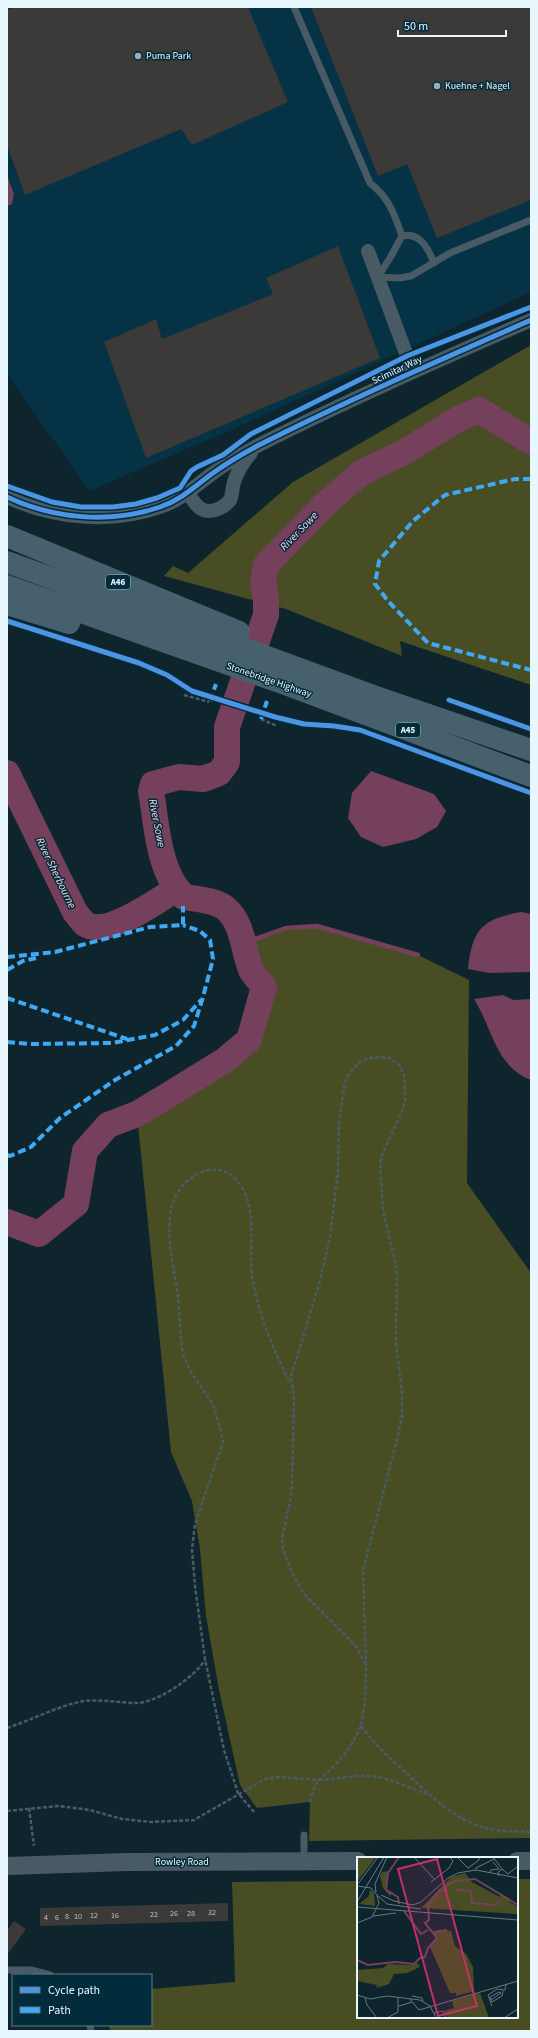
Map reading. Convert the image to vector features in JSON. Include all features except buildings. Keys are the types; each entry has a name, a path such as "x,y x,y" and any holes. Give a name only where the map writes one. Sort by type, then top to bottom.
{"highway":[{"name":"A46","path":"7,536 220,650"},
{"name":"Stonebridge Highway","path":"7,562 126,604 285,684 531,776"},
{"name":"Stonebridge Highway","path":"7,586 220,650 285,657 379,698 531,750"},
{"path":"7,604 220,650"}],"street":[{"path":"368,251 414,372"},
{"name":"Scimitar Way","path":"7,497 22,504 65,516 117,516 160,507 188,493 213,473 258,445 414,372 531,320"},
{"name":"Scimitar Way","path":"188,493 200,508 204,510 218,509 225,505 232,495 233,483 240,466 258,445"},
{"path":"518,1861 531,1861"},
{"name":"Rowley Road","path":"7,1866 127,1862 357,1862"}],"lane":[{"path":"294,7 370,183 384,194 397,221 402,236 378,277 400,278 411,276 450,254 531,220"},
{"path":"402,236 410,234 415,235 429,250 434,263"},
{"path":"304,1835 304,1862"},
{"path":"7,1970 30,1970 46,1974"}],"path":[{"path":"186,689 215,698"},
{"path":"184,695 209,702"},
{"path":"260,713 268,715"},
{"path":"261,719 277,726"},
{"path":"310,1802 315,1785 344,1757 353,1744 361,1725 365,1701 366,1666 363,1570 398,1436 402,1415 401,1372 396,1344 397,1270 383,1210 380,1164 383,1152 405,1102 405,1088 404,1074 399,1064 390,1058 379,1057 368,1058 359,1063 351,1071 344,1082 339,1122 338,1171 330,1236 319,1284 293,1368 291,1384 294,1406 292,1485 282,1539 283,1549 292,1573 303,1593 356,1646 366,1666"},
{"path":"254,1812 238,1793 224,1750 205,1659 194,1586 192,1549 195,1524 202,1499 221,1452 223,1442 213,1404 190,1371 183,1354 170,1234 171,1208 177,1191 190,1178 198,1173 217,1170 234,1178 242,1186 249,1208 251,1222 253,1282 272,1344 291,1384"},
{"path":"7,1728 81,1702 139,1703 151,1700 180,1683 198,1670 205,1659"},
{"path":"361,1725 367,1735 428,1794 445,1808 480,1827 495,1830 531,1832"},
{"path":"7,1811 58,1806 90,1810 122,1819 150,1822 194,1820 203,1816 238,1793 265,1779 278,1777 319,1780 371,1776 428,1794"},
{"path":"29,1808 34,1846"}],"shaded area":[{"name":"Kuehne + Nagel","path":"7,7 531,7 531,292 247,423 89,491 7,374"},
{"path":"7,175 14,194 12,204 7,206"},
{"path":"371,771 434,794 446,811 437,827 416,839 383,847 361,837 348,818 352,793"},
{"path":"521,912 531,914 531,972 490,973 468,969 473,944 482,928 497,918"},
{"path":"503,995 513,1000 531,999 531,1080 519,1074 502,1056 474,999"}],"green space":[{"path":"531,345 531,685 400,641 402,656 286,609 164,576 173,566 188,573 293,482"},
{"path":"317,926 418,955 469,980 467,1183 531,1273 531,1838 309,1841 310,1802 257,1808 240,1785 219,1690 206,1616 200,1549 192,1501 171,1452 137,1114 225,1060 249,1040 264,987 251,971 244,943 286,928"},
{"path":"518,1879 531,1879 531,2031 110,2031 109,2026 152,2026 152,1989 235,1982 232,1882 357,1881 357,2018 518,2018"}],"waterway":[{"name":"River Sowe","path":"7,1222 39,1234 76,1204 85,1151 108,1125 137,1114 167,1096 225,1060 249,1040 264,987 251,970 239,928 231,914 221,905 216,903 184,897 175,886 169,874 160,847 151,791 153,784 179,777 203,779 219,773 227,762 227,727 266,615 266,599 263,581 266,565 323,506 361,473 406,451 458,419 479,410 531,442"},
{"name":"River Sherbourne","path":"7,773 75,912 85,924 94,927 106,926 119,922 145,909 176,889"},
{"path":"244,943 286,928 317,926 418,955"}],"marked path":[{"path":"531,479 515,479 445,495 413,521 379,561 375,584 388,601 428,643 531,670"},
{"path":"210,701 216,684"},
{"path":"261,719 267,701"},
{"path":"7,957 55,952 150,927 183,925 183,906"},
{"path":"7,1155 10,1156 31,1147 60,1118 115,1080 176,1046 194,1026 213,959 210,940 200,931 183,925"},
{"path":"7,970 23,961 36,958"},
{"path":"7,998 127,1039"},
{"path":"7,1042 31,1044 112,1043 155,1035 183,1020 201,1000"}],"cycle path":[{"path":"7,486 52,502 81,507 113,507 136,504 157,498 180,488 191,471 223,455 251,434 407,356 531,307"},
{"path":"7,497 44,510 83,517 122,516 160,507 175,501 213,473 259,445 360,396 531,320"},
{"path":"7,621 139,663 167,675 192,691 275,717 304,724 334,726 360,730 531,793"},
{"path":"449,700 531,729"}],"place":[{"name":"Puma Park","path":"138,56"},
{"name":"Kuehne + Nagel","path":"437,86"}]}
